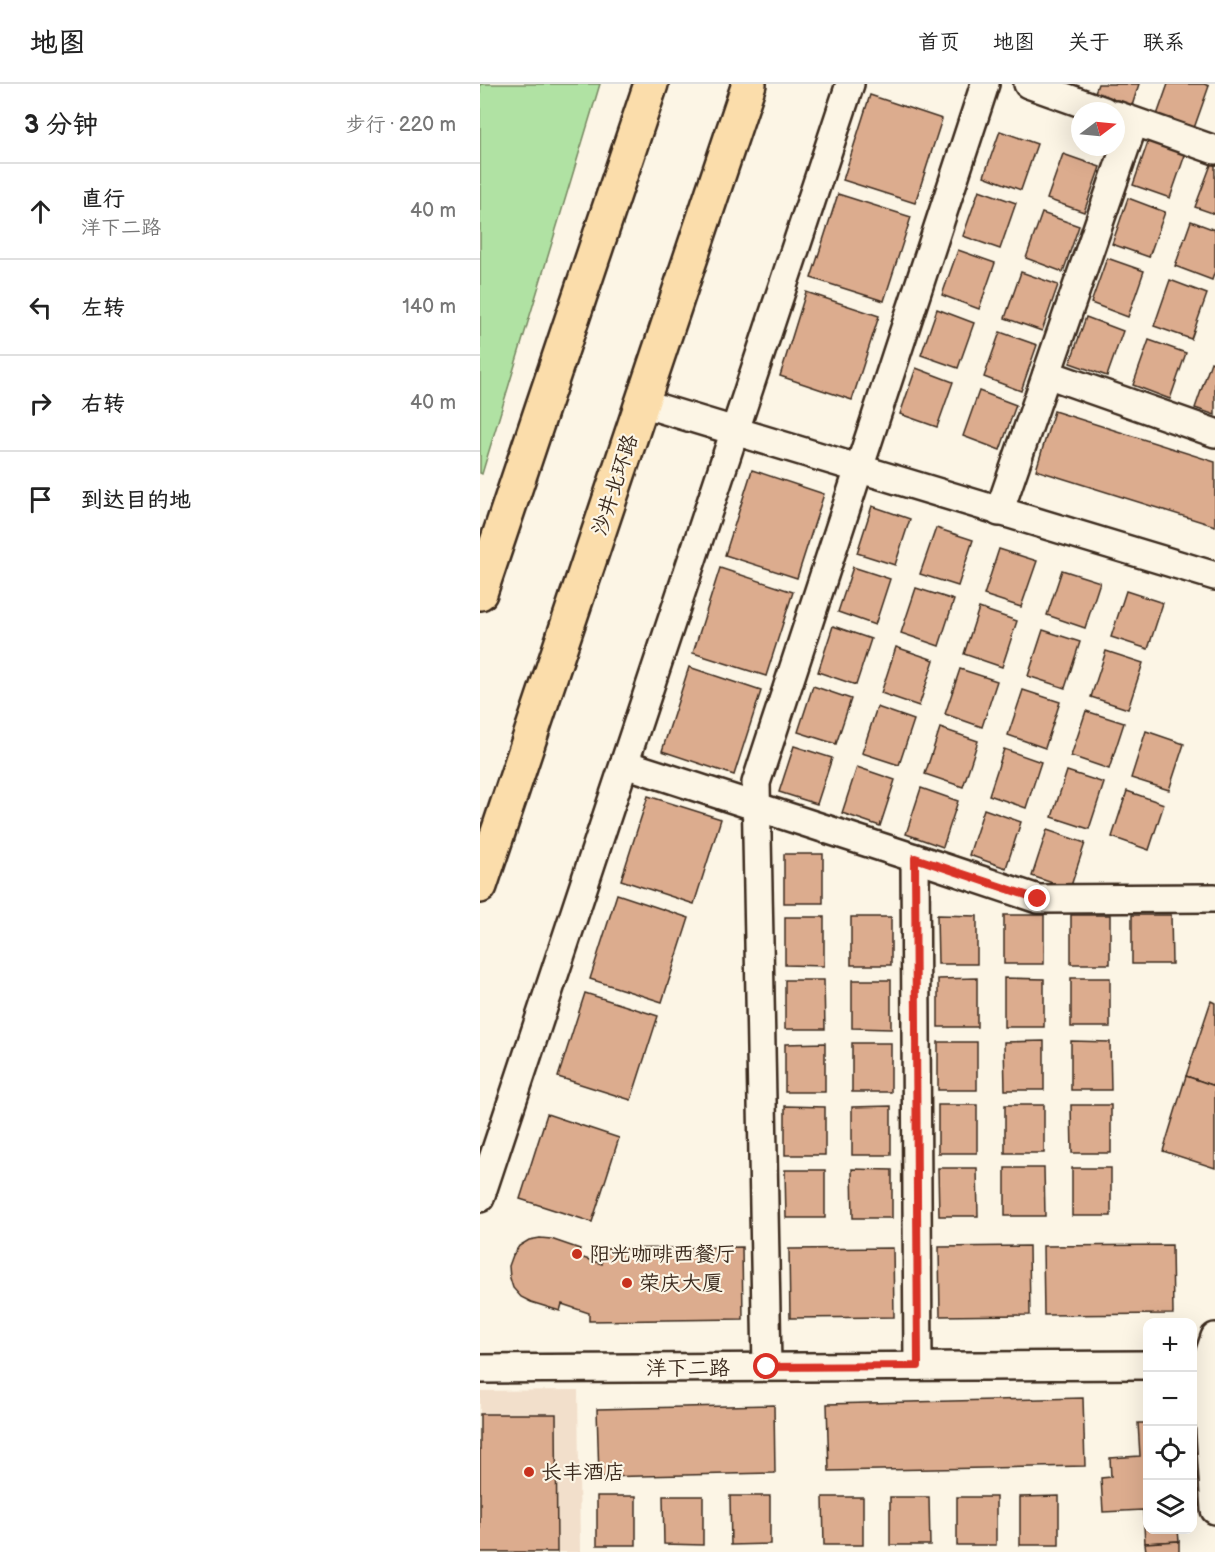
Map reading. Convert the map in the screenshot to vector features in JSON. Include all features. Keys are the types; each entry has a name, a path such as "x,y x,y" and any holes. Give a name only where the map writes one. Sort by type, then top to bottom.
{"main road":[{"path":"727,84 732,91 736,120"},
{"name":"沙井北环路","path":"480,886 749,84"},
{"path":"480,593 651,86"}],"street":[{"path":"480,1198 850,84"},
{"path":"767,1367 756,783 985,84"},
{"path":"1028,84 1079,102"},
{"path":"1125,118 1215,150"},
{"path":"999,512 1047,374 1113,156"},
{"path":"1047,374 1215,434"},
{"path":"642,403 1215,576"},
{"path":"625,764 1038,899 1215,898"},
{"path":"915,858 918,1366"},
{"path":"1215,1337 1199,1364 1215,1510"},
{"name":"洋下二路","path":"480,1369 1143,1365"}],"shaded area":[{"name":"长丰酒店","path":"578,1390 580,1552 480,1552 480,1391"}],"green space":[{"path":"480,84 600,84 482,474 480,473"}],"building":[{"path":"1098,84 1139,84 1131,109 1125,107 1125,102 1112,102 1094,95"},
{"path":"1168,84 1209,86 1193,131 1156,118"},
{"path":"870,95 942,119 915,203 843,180"},
{"path":"1000,131 1037,144 1021,190 984,176"},
{"path":"1149,139 1186,152 1170,198 1133,185"},
{"path":"1063,154 1100,167 1084,212 1047,199"},
{"path":"1212,162 1215,163 1215,214 1195,207"},
{"path":"979,190 1016,203 1000,249 963,236"},
{"path":"838,194 911,217 884,301 811,278"},
{"path":"1128,198 1165,212 1149,257 1112,244"},
{"path":"1042,213 1079,226 1063,272 1026,258"},
{"path":"1191,221 1215,230 1215,271 1212,280 1175,266"},
{"path":"958,250 995,263 979,309 942,295"},
{"path":"1107,258 1144,271 1128,317 1091,303"},
{"path":"1021,272 1058,285 1042,331 1005,318"},
{"path":"1170,280 1207,294 1191,339 1154,326"},
{"path":"806,292 879,316 852,400 780,376"},
{"path":"937,309 974,323 958,368 921,355"},
{"path":"1086,317 1123,331 1107,376 1070,363"},
{"path":"1000,332 1037,345 1021,391 984,377"},
{"path":"1149,340 1186,353 1170,399 1133,385"},
{"path":"1211,362 1215,364 1215,415 1195,408"},
{"path":"916,368 953,382 937,427 900,414"},
{"path":"979,391 1016,405 1000,450 963,436"},
{"path":"1054,411 1215,462 1215,526 1036,470"},
{"path":"752,470 824,494 797,578 725,555"},
{"path":"872,506 910,519 895,565 857,553"},
{"path":"936,528 973,540 958,586 920,574"},
{"path":"999,549 1037,561 1021,607 984,595"},
{"path":"853,567 890,579 875,625 838,612"},
{"path":"720,568 793,592 766,676 693,653"},
{"path":"1062,570 1100,582 1085,628 1047,615"},
{"path":"916,588 954,600 939,646 901,633"},
{"path":"1126,591 1163,603 1148,649 1111,637"},
{"path":"979,608 1017,621 1002,667 964,654"},
{"path":"833,626 871,639 856,685 818,672"},
{"path":"1043,630 1080,642 1065,688 1028,676"},
{"path":"896,647 934,660 919,706 881,693"},
{"path":"1106,651 1143,663 1128,709 1091,697"},
{"path":"689,667 761,691 734,775 662,751"},
{"path":"960,669 997,681 982,727 945,714"},
{"path":"813,686 851,699 836,744 798,732"},
{"path":"1023,690 1060,702 1045,748 1008,735"},
{"path":"877,707 914,720 899,765 862,753"},
{"path":"1086,711 1124,723 1109,769 1071,756"},
{"path":"940,728 978,741 963,787 925,774"},
{"path":"1146,731 1184,744 1169,790 1131,778"},
{"path":"794,746 832,758 817,804 779,792"},
{"path":"1004,749 1041,762 1026,808 989,795"},
{"path":"857,767 895,780 880,826 842,813"},
{"path":"1067,771 1104,783 1089,829 1052,817"},
{"path":"921,788 958,801 943,847 906,834"},
{"path":"1127,791 1164,804 1149,850 1112,837"},
{"path":"648,796 721,819 694,904 621,880"},
{"path":"984,809 1021,822 1006,868 969,855"},
{"path":"1047,830 1085,843 1070,889 1032,876"},
{"path":"784,854 823,854 823,903 784,903"},
{"path":"617,894 689,918 662,1002 590,979"},
{"path":"937,915 977,916 977,964 938,964"},
{"path":"1004,915 1044,915 1044,964 1004,964"},
{"path":"1071,915 1110,915 1110,964 1071,964"},
{"path":"1132,915 1171,915 1172,964 1132,964"},
{"path":"785,917 824,917 824,966 785,965"},
{"path":"851,917 891,917 891,965 851,965"},
{"path":"977,978 977,1027 938,1027 938,979"},
{"path":"1004,978 1044,979 1044,1027 1004,1027"},
{"path":"1071,978 1110,978 1110,1027 1071,1027"},
{"path":"785,980 824,980 825,1029 785,1029"},
{"path":"852,980 891,980 891,1029 852,1028"},
{"path":"585,993 658,1016 631,1100 558,1077"},
{"path":"1211,1001 1215,1003 1215,1086 1186,1076"},
{"path":"1044,1041 1044,1090 1005,1090 1004,1042"},
{"path":"1071,1041 1110,1042 1111,1090 1071,1090"},
{"path":"938,1042 977,1042 977,1090 938,1090"},
{"path":"825,1043 825,1092 785,1092 785,1044"},
{"path":"852,1043 891,1043 891,1092 852,1092"},
{"path":"1186,1076 1215,1086 1215,1168 1163,1151"},
{"path":"938,1105 977,1105 977,1153 938,1153"},
{"path":"1005,1105 1044,1105 1044,1153 1005,1153"},
{"path":"1071,1105 1111,1105 1111,1153 1072,1153"},
{"path":"785,1106 825,1107 825,1155 785,1155"},
{"path":"891,1106 891,1155 852,1155 852,1107"},
{"path":"547,1114 619,1138 592,1222 520,1199"},
{"path":"938,1168 977,1168 978,1216 939,1216"},
{"path":"1005,1168 1044,1168 1045,1216 1005,1216"},
{"path":"1072,1168 1111,1168 1111,1216 1072,1216"},
{"path":"852,1169 892,1170 892,1218 853,1218"},
{"path":"785,1170 825,1170 825,1218 786,1218"},
{"name":"荣庆大厦","path":"551,1239 580,1249 577,1256 602,1264 602,1249 742,1247 743,1319 589,1321 589,1313 562,1304 560,1311 531,1302 521,1297 513,1288 509,1266 519,1246 529,1240"},
{"path":"1172,1245 1173,1314 1044,1315 1043,1246"},
{"path":"1029,1246 1030,1315 940,1316 939,1247"},
{"path":"893,1248 894,1317 790,1318 789,1249"},
{"path":"1083,1398 1085,1466 829,1471 827,1404"},
{"path":"774,1405 775,1473 599,1477 597,1409"},
{"name":"长丰酒店","path":"480,1414 556,1414 557,1552 480,1552"},
{"path":"1138,1423 1143,1423 1143,1510 1103,1512 1101,1478 1111,1477 1110,1458 1140,1456"},
{"path":"597,1496 636,1496 636,1545 597,1545"},
{"path":"663,1496 703,1496 703,1545 664,1544"},
{"path":"730,1496 770,1496 770,1544 731,1545"},
{"path":"1059,1496 1059,1545 1020,1545 1020,1497"},
{"path":"823,1497 863,1497 863,1545 824,1545"},
{"path":"890,1497 929,1497 930,1545 890,1545"},
{"path":"957,1497 996,1497 996,1545 957,1545"},
{"path":"1144,1534 1178,1534 1179,1541 1145,1543"},
{"path":"1179,1541 1179,1552 1146,1552 1145,1543"}],"place":[{"name":"阳光咖啡西餐厅","path":"577,1254"},
{"name":"荣庆大厦","path":"627,1283"},
{"name":"长丰酒店","path":"529,1472"}],"route":[{"path":"767,1367 918,1366 915,858 1038,899"}]}
